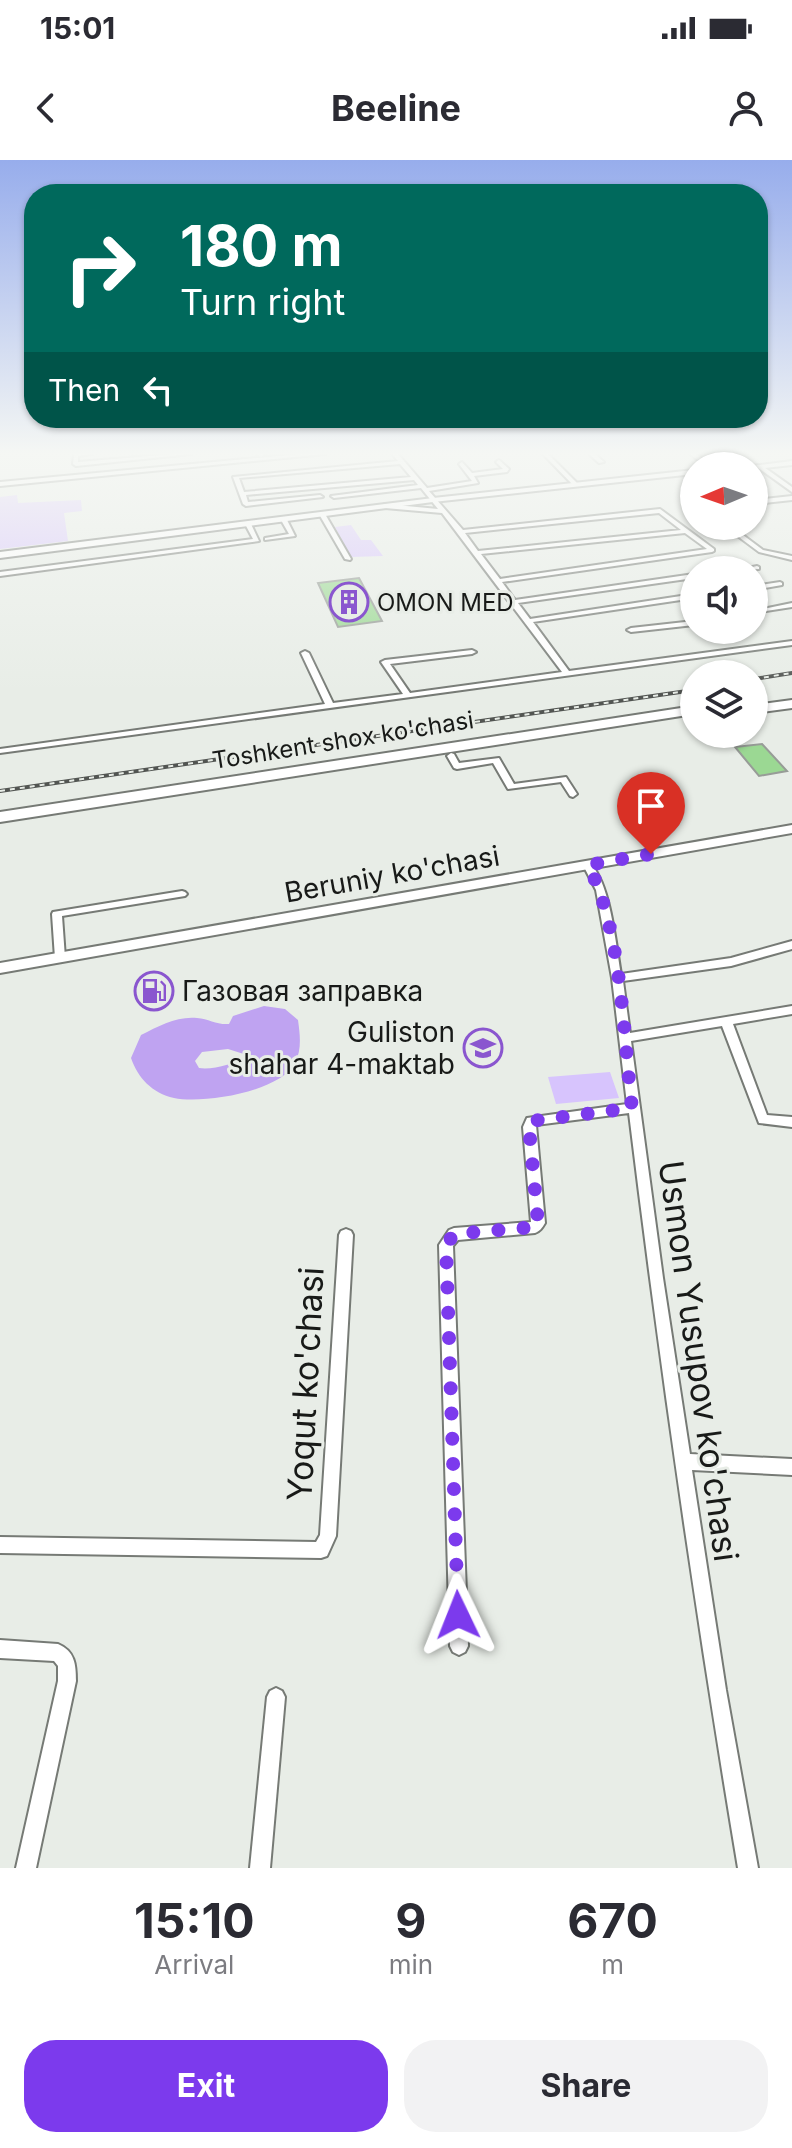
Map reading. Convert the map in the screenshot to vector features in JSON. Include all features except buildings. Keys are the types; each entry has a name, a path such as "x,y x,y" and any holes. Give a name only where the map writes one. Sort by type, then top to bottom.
{"highway":[{"path":"768,699 792,696"},
{"path":"768,707 792,704"},
{"name":"Toshkent shox ko'chasi","path":"0,824 680,712"},
{"name":"Toshkent shox ko'chasi","path":"0,817 451,756 680,721"}],"street":[{"path":"0,555 170,534"},
{"path":"2,572 257,540 253,534"},
{"path":"267,539 292,534"},
{"path":"333,534 348,559"},
{"path":"462,534 567,673"},
{"path":"477,553 659,534"},
{"path":"498,581 712,550 698,540"},
{"path":"746,540 761,551 792,558"},
{"path":"514,602 680,578"},
{"path":"768,586 780,584"},
{"path":"528,621 680,599"},
{"path":"768,609 792,605"},
{"path":"636,607 659,626"},
{"path":"631,630 680,624"},
{"path":"0,751 792,643"},
{"path":"408,695 385,662 472,652"},
{"path":"305,653 330,706"},
{"path":"451,756 457,766 496,760 511,787 563,779 573,794"},
{"name":"Beruniy ko'chasi","path":"0,968 792,829"},
{"name":"Usmon Yusupov ko'chasi","path":"588,865 601,890 617,978 632,1108 717,1690 748,1868"},
{"path":"60,958 57,914 182,894"},
{"path":"617,978 731,962 792,945"},
{"path":"624,1038 792,1010"},
{"path":"727,1023 763,1120 792,1122"},
{"path":"459,1646 446,1245 454,1234 535,1227 538,1223 529,1127 531,1121 632,1108"},
{"name":"Yoqut ko'chasi","path":"0,1545 321,1550 328,1536 346,1235"},
{"path":"685,1462 792,1467"},
{"path":"0,1649 58,1653 67,1663 67,1681 26,1868"},
{"path":"260,1868 276,1697"}],"shaded area":[{"path":"0,534 67,534 68,541 0,549"},
{"path":"339,534 357,534 361,540 371,540 383,556 351,557"},
{"path":"264,1006 285,1009 298,1020 299,1052 287,1073 274,1082 240,1094 203,1099 174,1098 147,1084 131,1058 141,1035 168,1022 197,1018 229,1024 233,1016","holes":["228,1049 247,1055 230,1064 211,1068 199,1068 195,1061 202,1052"]},
{"path":"610,1072 619,1098 556,1104 548,1077"}],"railway":[{"path":"768,677 792,673"},
{"path":"0,791 680,692"}],"place":[{"name":"OMON MED","path":"349,602"},
{"name":"Газовая заправка","path":"154,991"},
{"name":"Guliston shahar 4-maktab","path":"483,1048"}],"route":[{"path":"458,1615 446,1245 454,1234 530,1228 538,1223 529,1127 531,1121 632,1108 617,978 601,890 588,865 651,854"}]}
